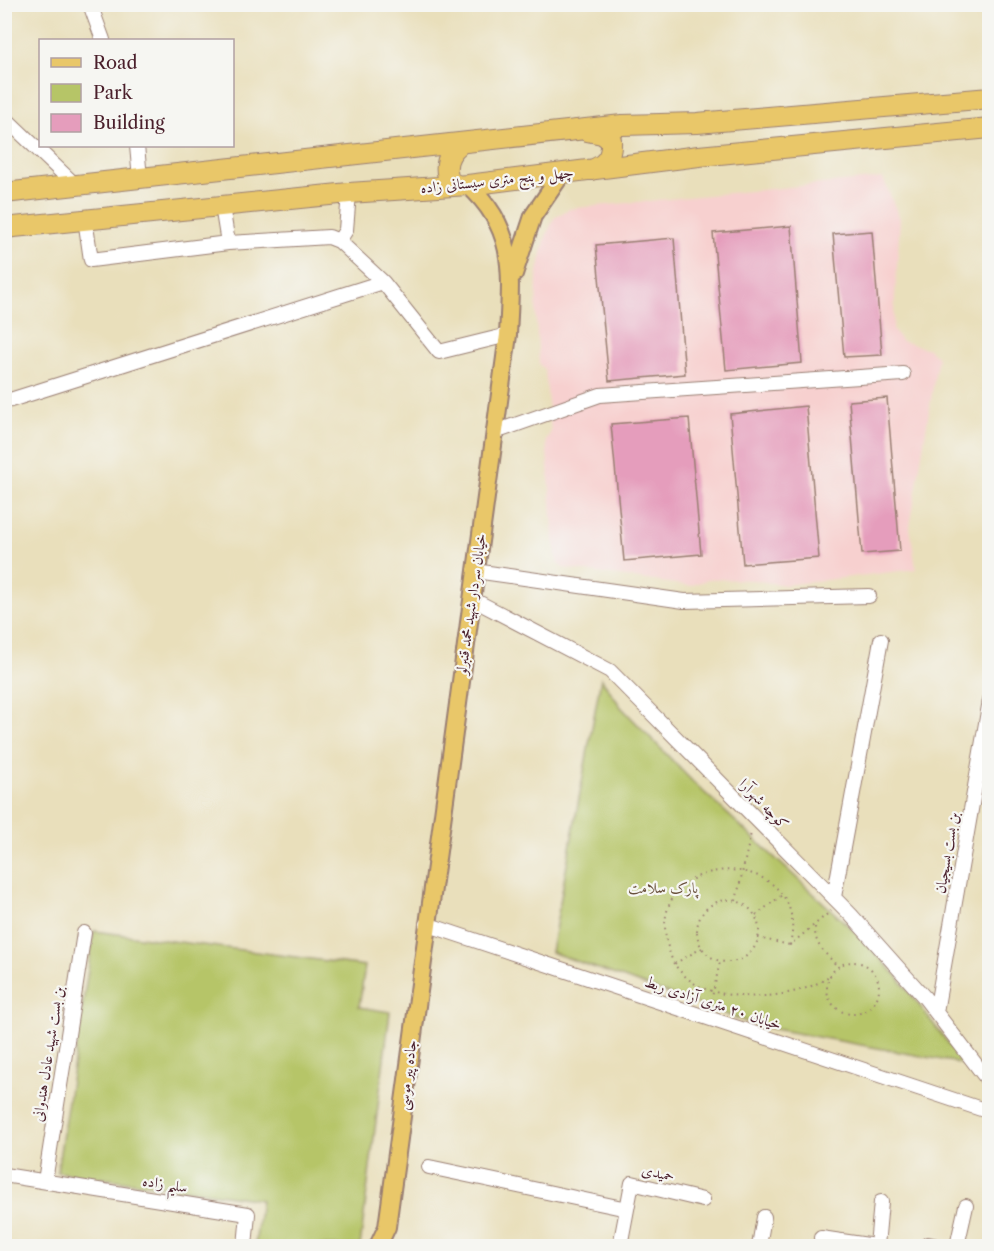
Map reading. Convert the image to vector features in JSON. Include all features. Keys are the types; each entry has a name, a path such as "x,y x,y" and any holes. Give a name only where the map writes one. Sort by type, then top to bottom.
{"highway":[{"path":"4,193 580,130 990,99"},
{"name":"چهل و پنج متری سیستانی زاده","path":"4,228 349,193 561,175 867,138 990,128"},
{"path":"580,130 602,134 610,140 611,152 607,160 601,166 588,171"},
{"path":"460,144 448,157 447,165 450,182 462,185"}],"main road":[{"path":"511,283 533,216 561,175"},
{"path":"462,185 484,201 499,224 508,245 511,283"},
{"name":"خیابان سردار شهید محمد قنبرلو","path":"426,924 508,334 511,283"},
{"name":"جاده پیر موسی","path":"387,1227 426,924"},
{"path":"378,1246 387,1227"},
{"path":"387,1227 391,1246"}],"street":[{"path":"90,4 103,39"},
{"path":"4,117 75,185"},
{"path":"136,147 140,178"},
{"path":"339,241 346,230 349,193"},
{"path":"222,206 228,243"},
{"path":"85,219 91,260 228,243 329,237 339,241 382,282 439,352 508,334"},
{"path":"4,402 382,282"},
{"path":"495,432 600,395 903,374"},
{"path":"476,571 684,601 869,596"},
{"name":"کوچه شهرآرا","path":"472,599 610,671 754,819 837,900 936,1012 990,1083"},
{"path":"837,900 881,640"},
{"name":"بن بست بسیجیان","path":"936,1012 990,700"},
{"name":"خیابان ۲۰ متری آزادی ربط","path":"426,924 990,1112"},
{"name":"بن بست شهید عادل هندوانی","path":"45,1181 84,933"},
{"path":"429,1167 627,1209"},
{"path":"4,1175 45,1181"},
{"name":"سلیم زاده","path":"45,1181 248,1214 245,1246"},
{"name":"حمیدی","path":"620,1246 632,1183 704,1200"},
{"path":"822,1238 876,1246 880,1202"},
{"path":"957,1246 966,1206"},
{"path":"759,1246 764,1218"}],"path":[{"path":"736,901 754,819"},
{"path":"790,945 790,918 782,895 763,879 742,870 719,869 696,876 678,892 671,903 666,925 666,940 674,964 690,981 713,992 742,996 770,996 822,982 837,966 848,963 869,967 877,976 879,985 874,1003 857,1013 848,1014 839,1009 832,1003 828,993 830,975"},
{"path":"756,915 782,895"},
{"path":"722,900 736,901 756,915 759,927 753,951 742,959 720,962 706,954 696,930 699,918 709,905 722,900"},
{"path":"758,938 790,945 815,927 837,900"},
{"path":"815,927 814,936 821,950 837,966"},
{"path":"674,964 702,948"},
{"path":"707,1018 720,962"}],"shaded area":[{"path":"883,178 900,219 893,329 901,341 929,349 938,357 910,527 916,569 785,585 752,580 709,579 690,586 563,568 557,562 554,541 546,440 551,432 545,370 539,364 536,319 537,277 545,239 554,218 569,209"}],"green space":[{"name":"پارک سلامت","path":"601,678 621,707 693,782 856,933 897,976 964,1064 758,1026 551,952"},
{"path":"94,931 365,966 359,1007 390,1012 360,1246 255,1246 261,1200 57,1172"}],"building":[{"path":"791,226 802,363 726,370 713,233"},
{"path":"872,231 882,355 844,357 833,234"},
{"path":"674,238 685,374 609,381 596,245"},
{"path":"887,398 900,551 862,554 849,401"},
{"path":"806,406 819,558 743,564 730,414"},
{"path":"689,418 701,554 624,561 611,424"}]}
